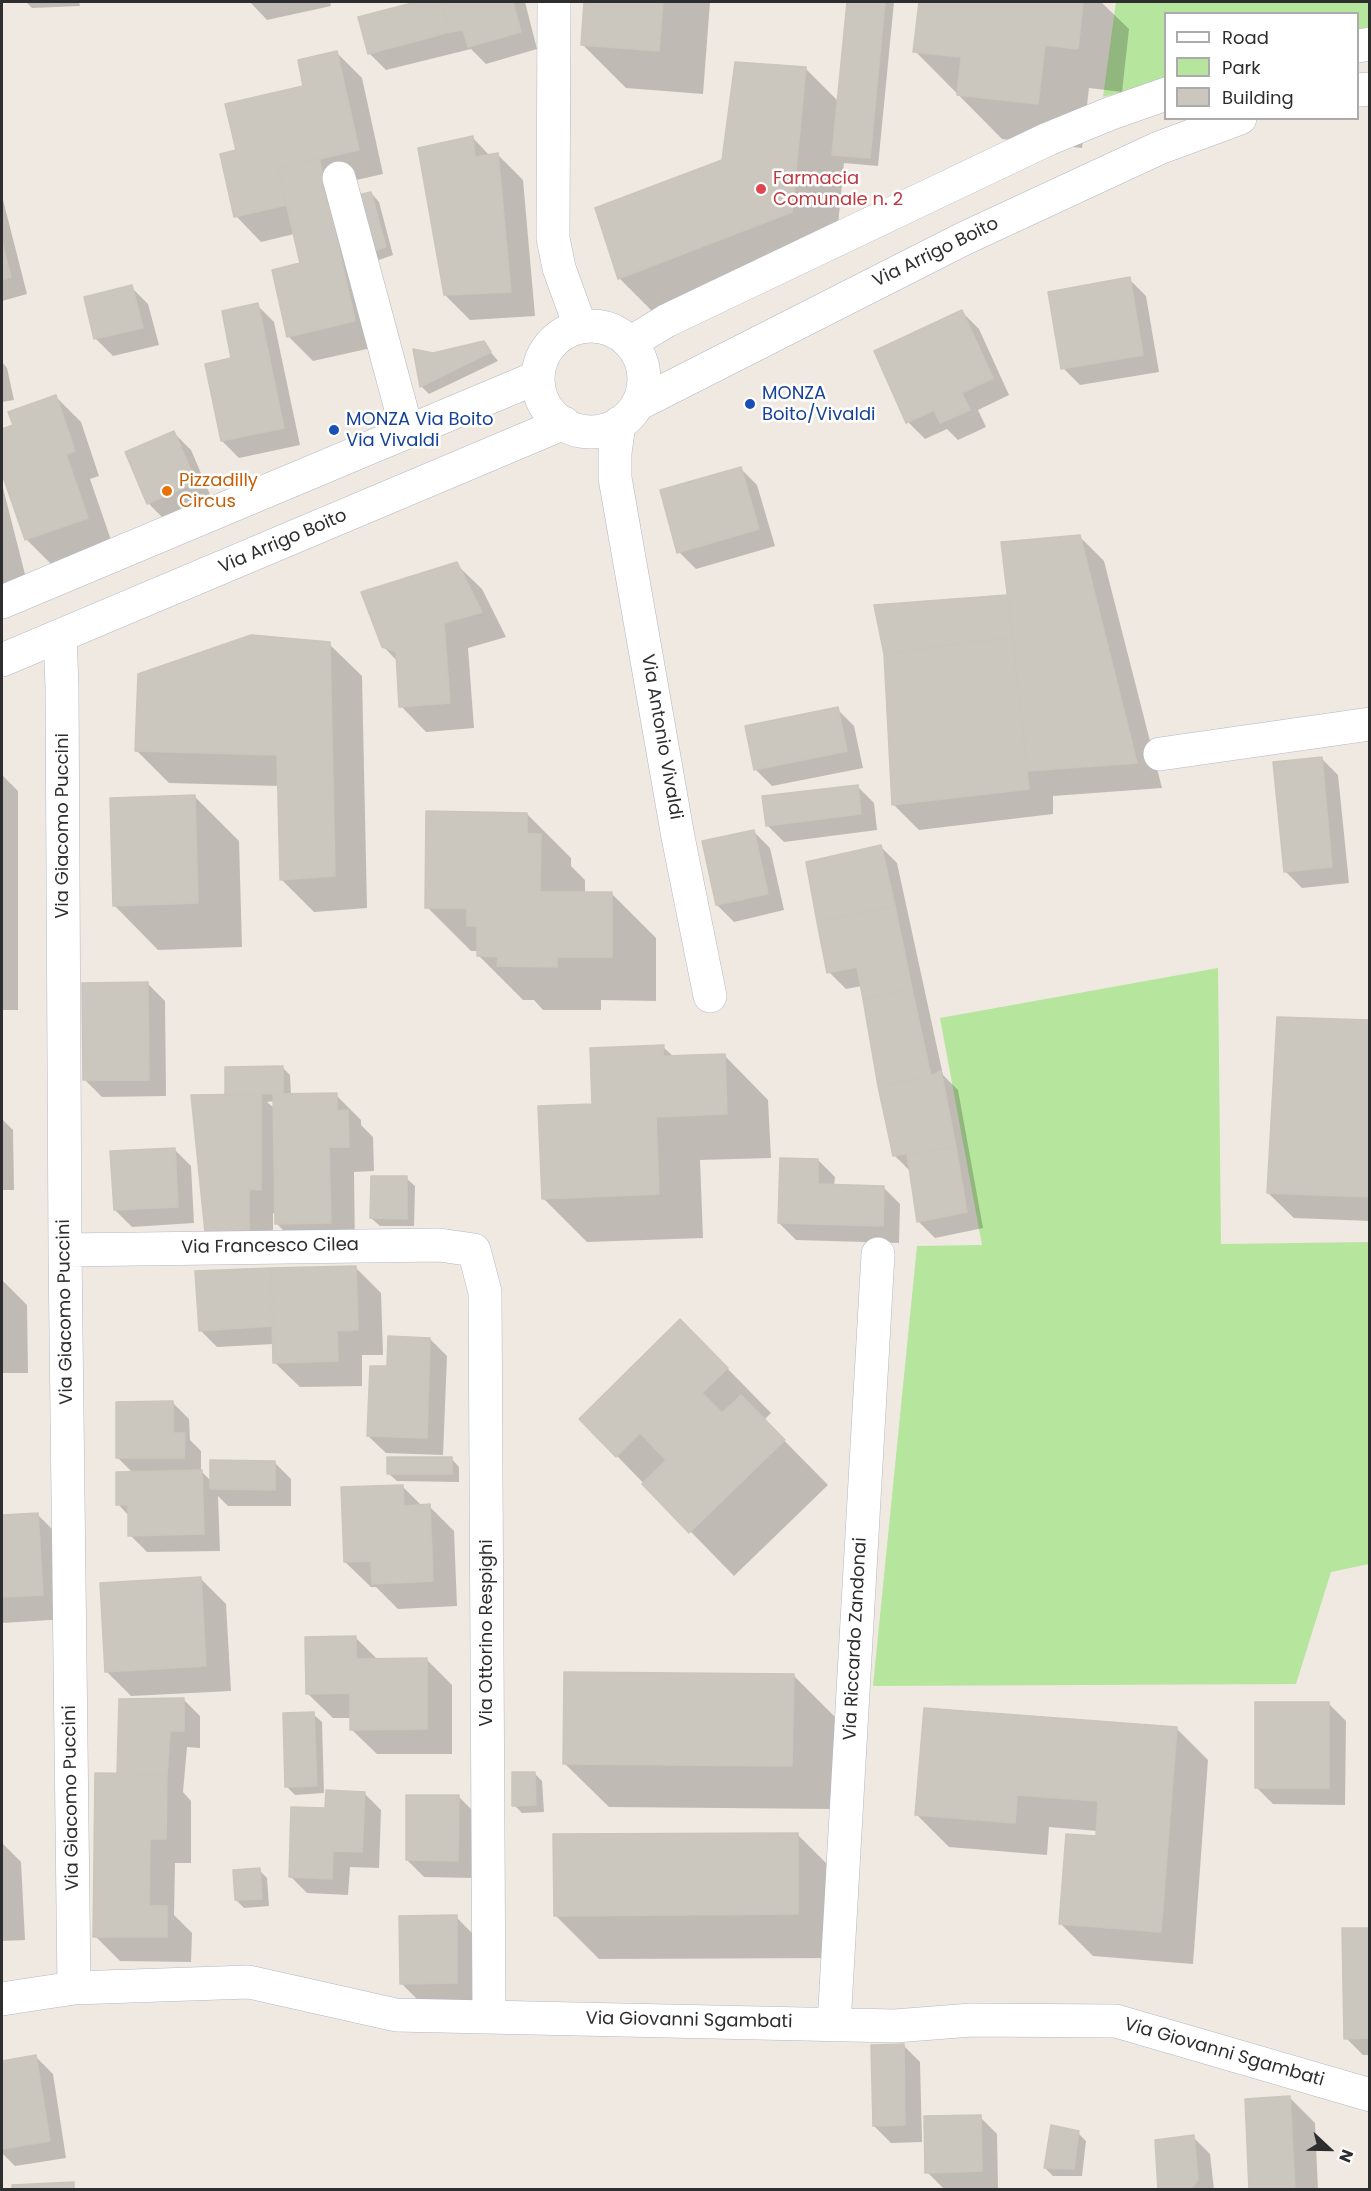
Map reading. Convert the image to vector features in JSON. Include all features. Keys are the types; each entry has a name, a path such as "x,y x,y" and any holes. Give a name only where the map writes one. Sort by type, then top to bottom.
{"street":[{"path":"554,2 553,238 559,268 580,326"},
{"path":"630,343 666,321 989,166 1108,114 1164,95"},
{"name":"Via Arrigo Boito","path":"629,413 974,234 1159,148 1235,120"},
{"path":"339,178 408,431"},
{"path":"594,325 616,332 630,343 644,370 643,389 629,413 611,428 575,428 548,410 540,395 538,377 540,364 548,347 563,333 580,326 594,325"},
{"path":"2,602 538,377"},
{"name":"Via Antonio Vivaldi","path":"629,413 616,438 615,478 678,837 710,996"},
{"name":"Via Arrigo Boito","path":"2,660 575,428"},
{"name":"Via Antonio Vivaldi","path":"575,428 608,461 615,478"},
{"name":"Via Giacomo Puccini","path":"60,636 74,1988"},
{"path":"1160,754 1370,724"},
{"name":"Via Francesco Cilea","path":"65,1250 439,1245 474,1251"},
{"name":"Via Ottorino Respighi","path":"474,1251 485,1292 489,2016"},
{"name":"Via Riccardo Zandonai","path":"834,2025 878,1254"},
{"name":"Via Giovanni Sgambati","path":"2,1999 74,1988 249,1982 396,2015 895,2026 972,2020 1116,2021 1370,2095"}],"green space":[{"path":"1116,2 1369,2 1369,28 1359,31 1359,12 1164,12 1164,80 1103,97"},
{"path":"1218,968 1221,1244 1369,1242 1369,1564 1331,1572 1296,1684 873,1686 917,1246 982,1245 940,1018"}],"building":[{"path":"416,2 442,2 450,32 368,54 358,17"},
{"path":"442,2 513,2 521,32 468,47 463,30 450,32"},
{"path":"584,2 663,2 659,51 581,45"},
{"path":"847,2 885,2 870,158 832,155"},
{"path":"919,2 1083,2 1078,49 1045,45 1038,104 957,95 961,57 913,52"},
{"path":"337,51 359,150 278,168 286,205 234,217 220,154 236,150 225,104 303,86 298,60"},
{"path":"735,62 806,67 792,212 618,279 595,208 722,160"},
{"path":"473,136 475,157 498,153 511,292 444,295 418,148"},
{"path":"319,158 355,321 287,337 272,270 300,263 278,168"},
{"path":"371,192 386,247 369,252 354,196"},
{"path":"2,242 11,277 2,280"},
{"path":"1130,277 1143,355 1061,369 1048,292"},
{"path":"132,285 143,328 94,339 84,297"},
{"path":"258,303 284,428 221,441 205,364 231,358 222,311"},
{"path":"962,310 993,378 962,393 970,410 940,423 934,410 906,423 874,351"},
{"path":"484,341 491,352 420,387 413,349 433,353"},
{"path":"56,395 75,451 66,454 88,518 25,540 2,474 2,429 13,425 8,412"},
{"path":"174,431 196,482 147,504 125,452"},
{"path":"741,467 759,529 677,553 660,490"},
{"path":"1080,535 1137,763 1028,771 1001,542"},
{"path":"457,562 482,612 444,623 450,703 399,707 396,652 382,647 361,592"},
{"path":"1007,595 1013,637 884,654 874,605"},
{"path":"251,635 330,642 335,876 280,880 277,755 135,751 138,674"},
{"path":"1013,637 1029,789 892,805 884,654"},
{"path":"838,707 847,751 754,770 745,726"},
{"path":"1322,757 1332,867 1284,872 1273,762"},
{"path":"858,785 861,814 766,826 762,796"},
{"path":"195,795 198,903 113,906 110,798"},
{"path":"426,811 527,813 527,834 541,834 540,892 612,892 612,957 557,957 557,967 497,966 498,957 477,956 477,926 467,926 467,908 425,908"},
{"path":"754,830 768,894 716,905 702,841"},
{"path":"881,845 895,906 817,922 806,862"},
{"path":"895,906 912,989 863,999 857,967 827,973 817,922"},
{"path":"148,982 149,1080 83,1080 82,983"},
{"path":"912,989 931,1076 878,1086 863,999"},
{"path":"1277,1017 1370,1020 1370,1197 1267,1193"},
{"path":"664,1045 663,1056 725,1054 727,1114 656,1117 659,1194 542,1199 538,1106 592,1104 590,1048"},
{"path":"283,1066 283,1093 225,1095 225,1067"},
{"path":"941,1071 956,1147 893,1156 878,1086 931,1076"},
{"path":"337,1093 337,1111 348,1110 349,1147 329,1147 331,1223 275,1224 273,1094"},
{"path":"261,1094 261,1190 249,1189 249,1233 205,1232 191,1095"},
{"path":"956,1147 967,1212 917,1222 907,1154"},
{"path":"175,1148 178,1207 114,1210 110,1151"},
{"path":"780,1158 818,1159 818,1184 884,1186 883,1226 778,1223"},
{"path":"371,1176 407,1176 407,1219 370,1218"},
{"path":"356,1266 358,1330 337,1331 338,1361 273,1363 271,1268"},
{"path":"271,1268 273,1326 199,1331 195,1271"},
{"path":"680,1319 728,1368 702,1393 722,1413 741,1395 785,1440 689,1533 642,1484 666,1460 640,1433 616,1457 579,1419"},
{"path":"388,1336 430,1338 427,1438 367,1436 370,1366 387,1366"},
{"path":"173,1401 173,1433 185,1433 184,1458 116,1458 116,1402"},
{"path":"387,1457 452,1457 452,1474 387,1474"},
{"path":"210,1460 275,1461 275,1490 210,1489"},
{"path":"202,1470 204,1534 128,1536 128,1505 116,1505 116,1472"},
{"path":"403,1485 404,1506 430,1504 433,1581 372,1584 371,1561 344,1562 341,1487"},
{"path":"38,1513 43,1595 2,1597 2,1515"},
{"path":"201,1577 206,1666 105,1672 100,1583"},
{"path":"356,1636 356,1659 427,1658 427,1729 350,1730 350,1693 306,1694 305,1637"},
{"path":"564,1672 794,1674 792,1766 563,1764"},
{"path":"184,1698 184,1731 170,1731 167,1774 117,1773 119,1699"},
{"path":"1255,1702 1329,1702 1329,1788 1255,1788"},
{"path":"924,1708 1177,1727 1161,1932 1059,1924 1066,1834 1096,1836 1098,1801 1017,1795 1015,1823 915,1815"},
{"path":"314,1712 317,1786 285,1787 283,1713"},
{"path":"512,1772 535,1772 536,1805 512,1806"},
{"path":"95,1773 167,1774 166,1839 150,1839 149,1906 167,1906 167,1937 93,1937"},
{"path":"326,1790 365,1792 362,1852 333,1851 332,1879 289,1877 291,1807 325,1808"},
{"path":"406,1795 459,1795 458,1861 406,1860"},
{"path":"798,1833 798,1914 554,1916 553,1834"},
{"path":"260,1868 262,1899 235,1900 233,1870"},
{"path":"457,1915 457,1983 400,1984 399,1916"},
{"path":"1342,1928 1370,1928 1370,2038 1344,2039"},
{"path":"904,2044 905,2125 873,2126 871,2045"},
{"path":"36,2055 50,2141 2,2149 2,2061"},
{"path":"1290,2096 1295,2190 1249,2190 1245,2099"},
{"path":"981,2115 982,2171 925,2173 924,2116"},
{"path":"1051,2125 1079,2131 1074,2169 1044,2168"},
{"path":"1194,2135 1198,2180 1190,2190 1158,2190 1155,2140"},
{"path":"74,2182 74,2190 12,2190 12,2185"}],"place":[{"name":"Farmacia Comunale n. 2","path":"761,189"},
{"name":"MONZA Boito/Vivaldi","path":"750,404"},
{"name":"MONZA Via Boito Via Vivaldi","path":"334,430"},
{"name":"Pizzadilly Circus","path":"167,491"}]}
